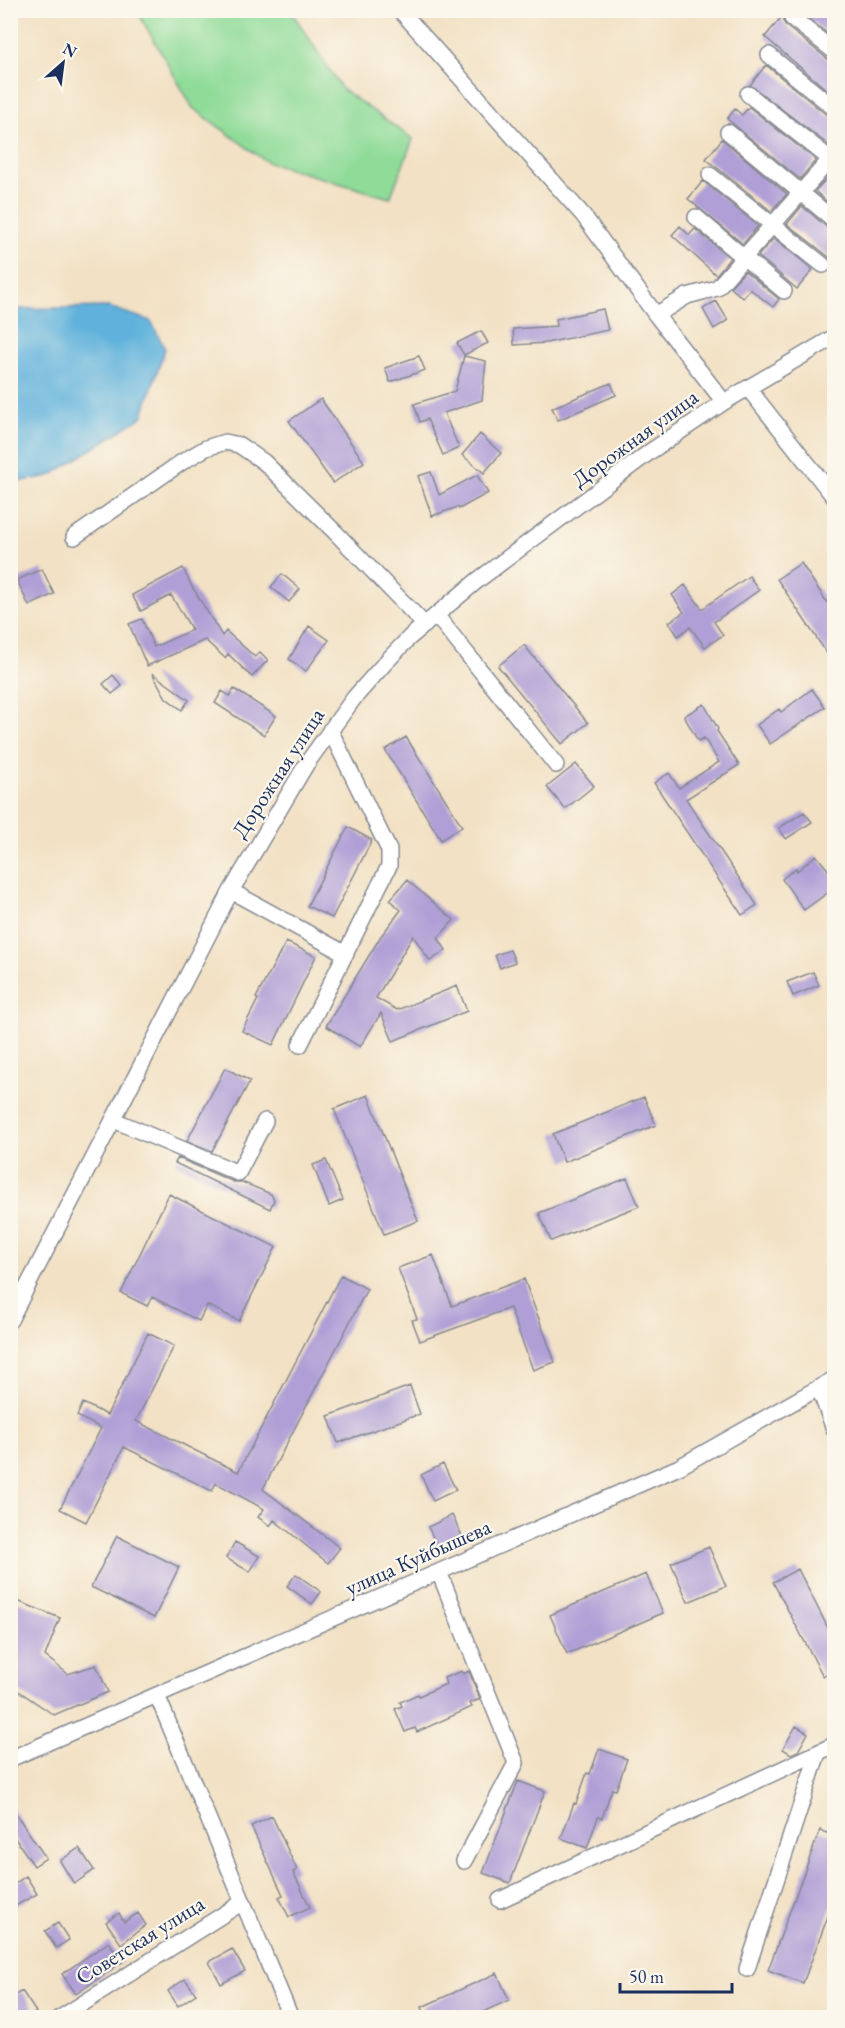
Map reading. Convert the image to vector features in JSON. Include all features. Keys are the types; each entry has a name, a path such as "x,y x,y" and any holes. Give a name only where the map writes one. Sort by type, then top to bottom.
{"street":[{"path":"400,10 583,215 656,315 724,402"},
{"path":"792,18 834,51"},
{"path":"769,55 834,108"},
{"path":"656,315 687,296 717,288 833,158 748,94"},
{"path":"728,132 834,220"},
{"path":"710,175 823,265"},
{"path":"696,217 784,291"},
{"name":"Дорожная улица","path":"10,1320 231,891 278,810 330,730 385,663 430,620 478,580 633,465 724,402 834,337"},
{"path":"748,388 834,497"},
{"path":"74,537 182,462 206,448 225,442 240,445 272,470 430,620 556,765"},
{"path":"300,1045 390,866 390,856 330,730"},
{"path":"231,891 346,954"},
{"path":"114,1120 238,1173 265,1122"},
{"name":"улица Куйбышева","path":"10,1759 679,1467 834,1379"},
{"path":"819,1388 834,1429"},
{"path":"439,1572 516,1763 464,1861"},
{"path":"157,1695 289,2011"},
{"path":"500,1900 834,1745"},
{"path":"747,1969 818,1753"},
{"name":"Советская улица","path":"60,2018 243,1902"}],"green space":[{"path":"137,11 291,11 342,89 413,139 390,198 267,162 193,108"}],"water":[{"path":"109,307 151,321 165,349 142,417 50,476 11,483 11,309"}],"building":[{"path":"798,10 834,10 834,39"},
{"path":"783,15 786,26 828,59 834,61 834,96 765,37"},
{"path":"766,65 828,116 834,117 834,145 830,146 750,85"},
{"path":"749,107 816,160 800,179 727,119 735,109 742,115"},
{"path":"722,139 787,194 771,211 706,159"},
{"path":"834,171 834,208 815,191"},
{"path":"703,181 758,226 743,244 688,199"},
{"path":"802,206 828,228 834,229 834,265 829,257 787,224"},
{"path":"680,226 689,235 695,229 730,258 716,275 672,235"},
{"path":"774,238 813,270 797,289 758,256"},
{"path":"745,271 779,299 773,307 750,289 743,298 730,287"},
{"path":"716,301 728,320 714,329 703,309"},
{"path":"603,309 608,330 546,343 514,345 513,329 557,326 556,319"},
{"path":"481,331 488,343 464,355 457,343"},
{"path":"419,356 425,370 390,382 385,368"},
{"path":"464,356 486,361 482,400 444,413 459,448 443,455 427,419 420,422 414,404 455,391"},
{"path":"611,383 616,395 558,420 552,408"},
{"path":"321,399 364,462 333,483 289,421"},
{"path":"480,434 501,453 484,473 462,455"},
{"path":"431,472 439,495 477,475 488,493 459,509 458,507 432,516 418,476"},
{"path":"801,563 834,613 834,664 777,579"},
{"path":"183,568 222,636 226,631 255,657 260,652 268,660 252,677 228,654 225,658 205,640 147,666 129,624 142,619 154,647 192,630 171,595 141,611 132,595"},
{"path":"42,569 54,594 29,606 17,580"},
{"path":"282,574 300,589 289,602 271,587"},
{"path":"749,576 759,590 714,622 723,635 705,647 690,627 678,636 669,622 684,612 672,595 685,585 702,609"},
{"path":"309,626 329,640 306,671 289,659"},
{"path":"524,645 588,723 562,744 498,666"},
{"path":"152,673 189,700 182,710 166,698"},
{"path":"113,675 122,686 112,694 103,684"},
{"path":"234,689 276,716 264,735 215,703 222,691 230,696"},
{"path":"812,689 825,707 770,744 757,725 779,709 781,712"},
{"path":"704,704 717,731 739,765 686,799 757,905 742,915 654,783 669,773 679,788 719,762 704,738 698,741 684,716"},
{"path":"406,737 462,826 441,840 385,750"},
{"path":"576,764 594,786 565,809 547,787"},
{"path":"804,812 812,822 786,839 779,828"},
{"path":"348,827 372,840 332,918 307,906"},
{"path":"816,855 834,877 834,888 804,910 782,879 796,868 797,871"},
{"path":"407,880 454,920 438,938 446,950 430,961 413,936 376,998 397,1010 457,986 467,1011 393,1041 381,1013 360,1047 326,1026 381,936 401,910 390,900"},
{"path":"286,942 316,956 273,1045 242,1031 258,999 256,998"},
{"path":"510,950 515,962 500,968 495,955"},
{"path":"813,972 819,985 793,996 787,982"},
{"path":"225,1068 250,1081 212,1151 187,1141"},
{"path":"368,1095 418,1221 384,1234 334,1109"},
{"path":"644,1097 656,1125 564,1162 553,1134"},
{"path":"178,1158 234,1182 242,1182 271,1194 274,1200 270,1209 175,1163"},
{"path":"326,1160 343,1200 329,1206 313,1165"},
{"path":"627,1178 639,1206 551,1241 539,1213"},
{"path":"169,1194 276,1247 239,1321 207,1305 199,1321 152,1297 147,1306 121,1293"},
{"path":"433,1255 452,1306 524,1279 555,1362 533,1370 510,1308 420,1341 412,1320 417,1319 398,1268"},
{"path":"341,1275 367,1289 263,1489 340,1548 328,1563 274,1520 270,1526 258,1517 264,1509 216,1483 212,1491 124,1447 86,1522 60,1509 101,1428 77,1416 83,1403 107,1415 148,1333 174,1346 136,1421 238,1472"},
{"path":"410,1386 420,1414 338,1443 328,1416"},
{"path":"443,1464 456,1490 433,1501 421,1475"},
{"path":"452,1515 462,1536 438,1547 428,1527"},
{"path":"117,1536 179,1567 154,1618 91,1587"},
{"path":"235,1542 259,1556 250,1572 226,1558"},
{"path":"709,1547 726,1586 688,1602 671,1563"},
{"path":"798,1569 834,1640 834,1670 823,1676 773,1582"},
{"path":"296,1574 321,1592 312,1604 287,1586"},
{"path":"646,1574 663,1613 567,1654 550,1615"},
{"path":"10,1598 60,1618 45,1656 68,1674 96,1665 108,1692 54,1715 10,1685"},
{"path":"462,1671 463,1674 469,1671 480,1699 470,1703 472,1707 417,1732 415,1728 405,1732 395,1709 402,1706 400,1702 446,1684 444,1678"},
{"path":"796,1726 808,1733 798,1751 791,1754 783,1749"},
{"path":"599,1749 627,1759 616,1790 612,1789 602,1818 598,1817 587,1848 561,1838"},
{"path":"518,1781 545,1791 510,1883 483,1873"},
{"path":"10,1805 46,1858 34,1866 10,1831"},
{"path":"272,1816 297,1870 293,1872 310,1907 289,1917 279,1897 283,1895 251,1826"},
{"path":"820,1830 834,1836 834,1900 803,1983 768,1970"},
{"path":"79,1848 94,1870 74,1884 60,1861"},
{"path":"26,1876 37,1894 10,1909 10,1887"},
{"path":"119,1913 124,1922 138,1913 146,1925 121,1944 106,1922"},
{"path":"58,1923 69,1940 56,1948 45,1931"},
{"path":"109,1942 122,1962 76,1994 62,1974"},
{"path":"232,1949 245,1971 221,1984 209,1962"},
{"path":"497,1973 509,2000 470,2018 426,2018 422,2007"},
{"path":"185,1979 196,1994 178,2006 168,1991"},
{"path":"22,1991 36,2012 27,2018 10,2018 10,1998"}]}
